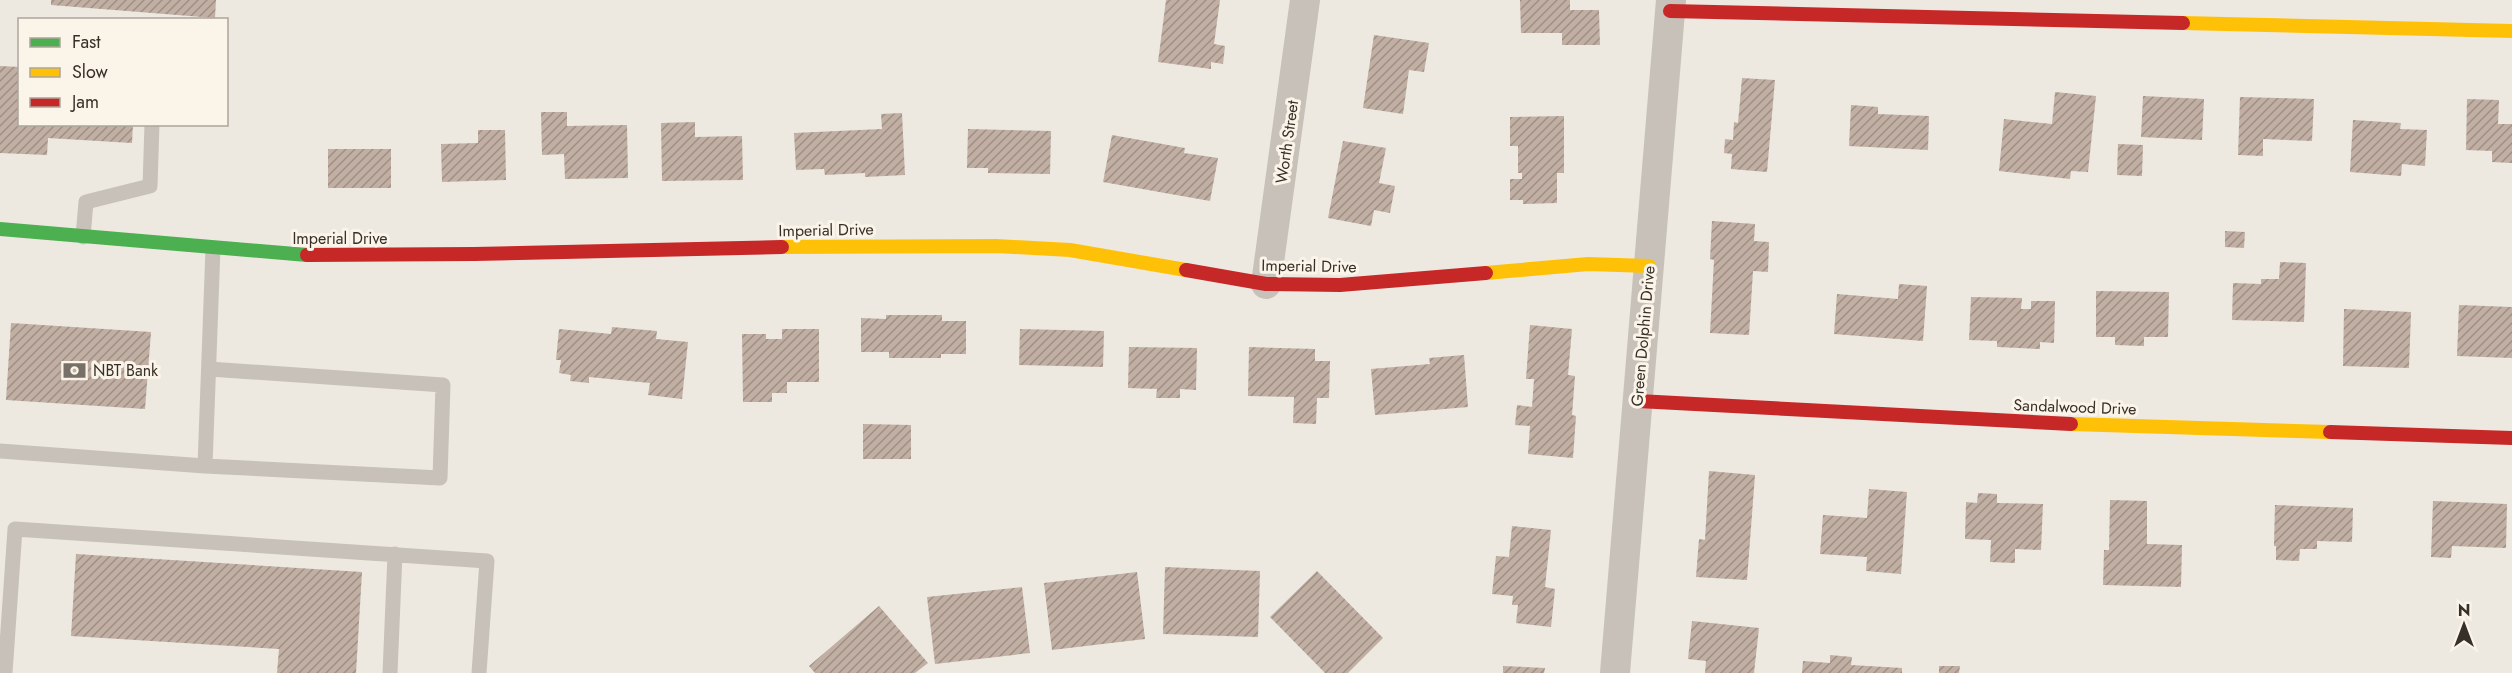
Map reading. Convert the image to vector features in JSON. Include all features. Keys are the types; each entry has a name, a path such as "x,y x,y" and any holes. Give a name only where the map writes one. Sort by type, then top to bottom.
{"street":[{"name":"Worth Street","path":"1266,284 1305,0"},
{"path":"1671,6 2512,31"},
{"name":"Green Dolphin Drive","path":"1615,673 1671,6"},
{"name":"Imperial Drive","path":"0,230 298,255 821,246 996,246 1070,250 1266,284 1340,285 1588,264 1649,267"},
{"name":"Sandalwood Drive","path":"1638,401 1981,420 2512,438"}],"lane":[{"path":"83,237 86,202 150,186 152,126"},
{"path":"205,465 213,248"},
{"path":"0,452 440,478 443,385 209,369"},
{"path":"5,673 15,528 487,561 479,673"},
{"path":"390,673 395,554"}],"building":[{"path":"51,0 216,0 215,18 51,5"},
{"path":"1166,0 1220,0 1214,44 1225,46 1223,64 1211,62 1211,69 1158,62"},
{"path":"1520,0 1570,0 1570,10 1599,10 1600,45 1562,45 1562,33 1521,33"},
{"path":"1374,35 1429,43 1424,72 1409,70 1403,114 1363,108"},
{"path":"0,66 18,67 18,126 133,126 132,143 48,138 47,155 0,153"},
{"path":"1742,78 1775,80 1767,172 1731,169 1732,154 1724,153 1725,139 1733,140 1734,122 1738,123"},
{"path":"2055,92 2096,96 2088,172 2071,171 2070,179 1999,171 2004,119 2052,124"},
{"path":"2143,96 2204,99 2202,140 2141,137"},
{"path":"2240,97 2314,99 2312,141 2263,139 2263,156 2238,155"},
{"path":"2467,99 2499,100 2498,124 2512,124 2512,163 2492,162 2492,151 2466,150"},
{"path":"1851,105 1878,107 1878,114 1929,116 1928,150 1849,146"},
{"path":"541,112 567,112 567,126 627,125 628,178 565,179 564,154 542,155"},
{"path":"902,113 905,175 865,177 865,173 825,175 824,169 796,170 794,133 882,129 881,114"},
{"path":"1564,116 1564,173 1557,173 1557,203 1523,204 1523,200 1510,200 1510,179 1522,179 1522,173 1518,173 1518,146 1510,146 1510,117"},
{"path":"2353,120 2401,123 2400,129 2427,130 2425,166 2402,164 2401,176 2350,172"},
{"path":"695,122 695,137 742,136 743,180 662,181 661,123"},
{"path":"968,129 1051,131 1050,174 988,173 988,168 967,168"},
{"path":"478,130 505,130 506,180 442,182 441,144 478,143"},
{"path":"1112,135 1185,148 1184,153 1218,158 1210,201 1103,182"},
{"path":"1343,141 1386,148 1379,183 1395,186 1390,213 1374,210 1371,226 1328,218"},
{"path":"2118,144 2143,145 2142,176 2117,175"},
{"path":"328,149 391,149 391,188 328,188"},
{"path":"1712,221 1755,224 1754,241 1769,242 1768,272 1753,271 1749,335 1710,333 1714,260 1710,259"},
{"path":"2225,231 2245,232 2244,248 2225,247"},
{"path":"2280,262 2306,263 2304,322 2232,320 2233,283 2261,284 2261,279 2279,279"},
{"path":"1899,284 1927,286 1923,341 1834,334 1837,294 1898,299"},
{"path":"2096,291 2169,292 2168,337 2144,337 2144,346 2115,345 2115,337 2096,337"},
{"path":"1971,297 2022,298 2021,309 2031,309 2031,301 2055,301 2054,343 2040,342 2040,349 1997,347 1997,341 1969,340"},
{"path":"2459,305 2512,307 2512,358 2457,356"},
{"path":"2344,309 2411,312 2409,368 2343,366"},
{"path":"886,315 942,315 942,321 966,321 966,354 941,354 941,358 889,358 889,352 861,352 861,318 886,319"},
{"path":"11,323 151,332 145,409 6,400"},
{"path":"1530,325 1572,329 1568,375 1575,376 1572,415 1576,416 1573,458 1528,454 1530,426 1515,425 1517,405 1532,407 1534,379 1526,379"},
{"path":"612,327 657,331 656,339 688,342 682,399 648,395 650,383 589,377 589,383 570,381 571,375 559,373 561,360 556,360 559,329 611,334"},
{"path":"782,329 819,329 819,382 787,382 787,393 772,393 772,402 743,402 742,334 766,334 766,339 782,339"},
{"path":"1020,329 1104,331 1103,367 1019,365"},
{"path":"1129,347 1197,348 1196,390 1180,389 1180,398 1156,398 1157,389 1128,388"},
{"path":"1249,347 1315,349 1315,361 1330,361 1329,398 1317,398 1316,424 1293,423 1294,397 1248,396"},
{"path":"1464,355 1468,407 1375,415 1371,369 1430,364 1429,358"},
{"path":"863,424 911,425 911,459 863,459"},
{"path":"1709,471 1755,475 1747,580 1696,577 1699,539 1705,540"},
{"path":"1869,489 1907,492 1901,574 1866,571 1867,557 1820,554 1823,515 1867,518"},
{"path":"1978,493 1997,494 1997,503 2043,504 2041,550 2015,549 2015,563 1990,562 1991,540 1965,539 1966,502 1977,503"},
{"path":"2110,500 2147,501 2147,544 2182,545 2181,587 2103,585 2104,550 2109,550"},
{"path":"2433,501 2507,504 2506,548 2452,546 2451,558 2431,557"},
{"path":"2275,505 2353,508 2352,542 2317,541 2317,549 2300,549 2299,561 2276,560"},
{"path":"1512,526 1551,530 1545,587 1555,589 1551,627 1516,623 1518,605 1512,605 1513,596 1492,594 1496,556 1509,557"},
{"path":"76,554 362,572 356,673 277,673 279,649 71,636"},
{"path":"1165,567 1260,571 1258,637 1163,634"},
{"path":"1317,571 1383,638 1348,673 1325,673 1270,617"},
{"path":"1137,572 1145,639 1052,650 1044,583"},
{"path":"1022,587 1030,653 935,664 927,597"},
{"path":"879,606 928,663 915,673 815,673 809,666"},
{"path":"1692,621 1759,628 1754,673 1705,673 1706,661 1688,659"},
{"path":"1830,655 1852,657 1851,665 1902,668 1902,673 1802,673 1803,661 1830,663"},
{"path":"1503,666 1545,668 1544,673 1503,673"},
{"path":"1939,666 1960,666 1959,673 1939,673"}],"traffic: fast":[{"path":"0,229 307,255"}],"traffic: slow":[{"path":"2183,23 2512,31"},
{"path":"782,247 996,246 1070,250 1186,270"},
{"path":"1486,273 1588,264 1649,266"},
{"path":"2071,424 2330,432"}],"traffic: jam":[{"path":"1670,11 2183,23"},
{"path":"307,255 474,254 782,247"},
{"path":"1186,270 1266,284 1340,285 1486,273"},
{"path":"1638,401 2071,424"},
{"path":"2330,432 2512,438"}],"place":[{"name":"NBT Bank","path":"75,370"}]}
